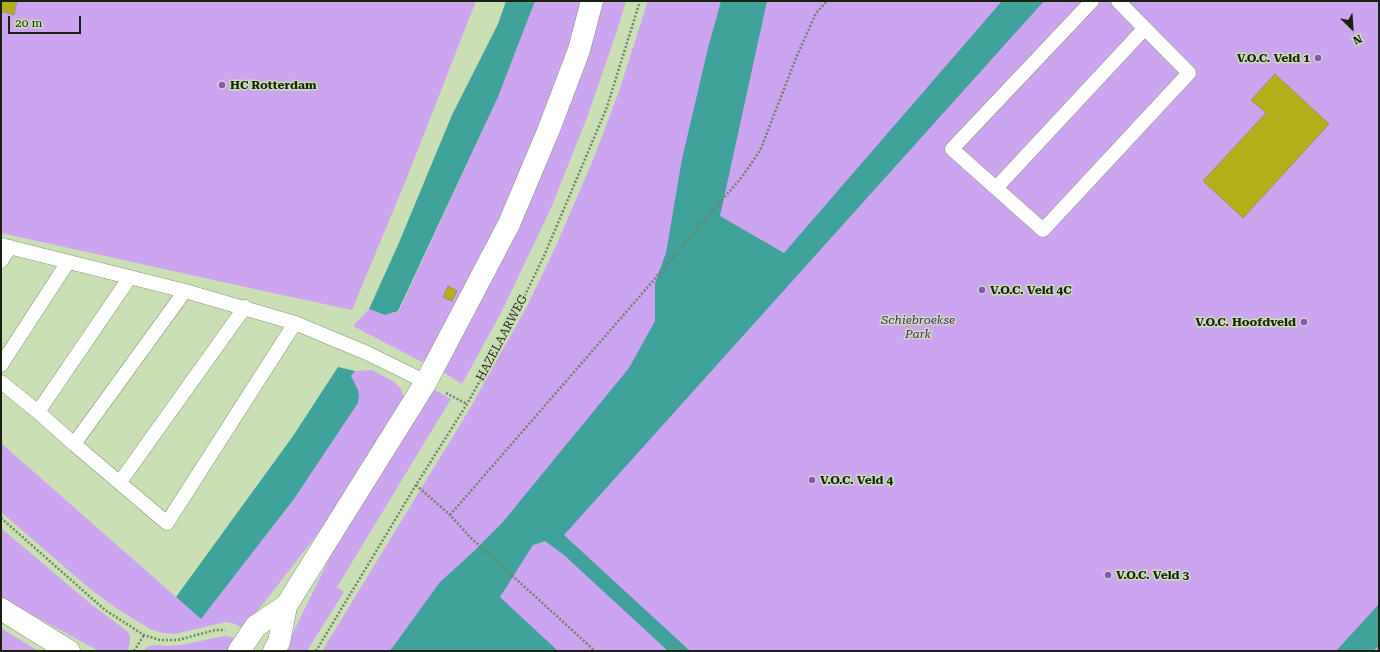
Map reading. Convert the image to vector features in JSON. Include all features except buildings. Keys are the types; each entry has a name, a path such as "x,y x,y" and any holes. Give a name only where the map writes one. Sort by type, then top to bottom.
{"street":[{"path":"274,651 280,642 286,606 426,382 509,224 549,129 578,50 592,1"},
{"path":"244,645 256,626 286,606"},
{"path":"1,609 69,651"}],"lane":[{"path":"1092,1 952,149 1043,230 1189,73 1118,1"},
{"path":"996,188 1145,28"},
{"path":"1,261 6,246 245,307 294,323 367,353 426,382"},
{"path":"1,365 68,262"},
{"path":"38,412 130,277"},
{"path":"74,444 185,291"},
{"path":"120,482 245,307"},
{"path":"1,382 167,522 294,323"}],"path":[{"name":"HAZELAARWEG","path":"316,651 416,485 467,404 506,334 544,256 608,107 640,1"},
{"path":"450,515 741,178 760,151 810,26 816,13 827,1"},
{"path":"416,485 450,515 470,537 594,651"},
{"path":"1,518 105,610 144,635 160,640 178,640 215,630 229,630 235,631 244,645"},
{"path":"134,651 144,635"}],"green space":[{"name":"HC Rotterdam","path":"1,1 476,1 410,170 352,310 1,233"},
{"path":"535,1 585,1 547,110 491,242 430,356 422,362 353,326 369,309 385,315 399,311 498,97"},
{"path":"604,1 626,1 588,115 551,208 502,311 462,384 443,372 508,249 587,53"},
{"name":"Schiebroekse Park","path":"648,1 1379,1 1379,651 322,651 469,410 526,308 555,248 593,160 619,91"},
{"path":"372,370 393,381 401,389 404,396 402,406 323,527 259,609 245,630 235,624 226,622 175,634 152,630 119,610 90,589 1,512 1,443 201,619 294,499 358,403 358,390 351,376 355,371"},
{"path":"433,389 451,399 337,587 344,592 307,651 283,651 331,555"},
{"path":"1,528 92,605 127,631 130,636 128,651 99,651 1,598"},
{"path":"1,628 38,651 1,651"},
{"path":"224,636 232,637 239,641 229,651 143,651 147,647 154,645 181,645"}],"water":[{"path":"506,1 535,1 498,97 398,311 385,315 369,309 398,245 452,115 498,24"},
{"path":"721,1 767,1 720,216 784,253 1002,1 1044,1 564,535 690,651 668,651 564,555 545,541 533,545 500,597 558,651 390,651 440,582 502,523 629,368 655,321 655,283 666,253 682,159 708,48"},
{"path":"338,367 355,371 351,376 358,390 358,403 294,499 201,619 176,597 293,436"},
{"path":"1379,604 1379,646 1373,651 1336,651"}],"place":[{"name":"V.O.C. Veld 1","path":"1318,58"},
{"name":"HC Rotterdam","path":"222,85"},
{"name":"V.O.C. Veld 4C","path":"982,290"},
{"name":"V.O.C. Hoofdveld","path":"1304,322"},
{"name":"V.O.C. Veld 4","path":"812,480"},
{"name":"V.O.C. Veld 3","path":"1108,575"}]}
